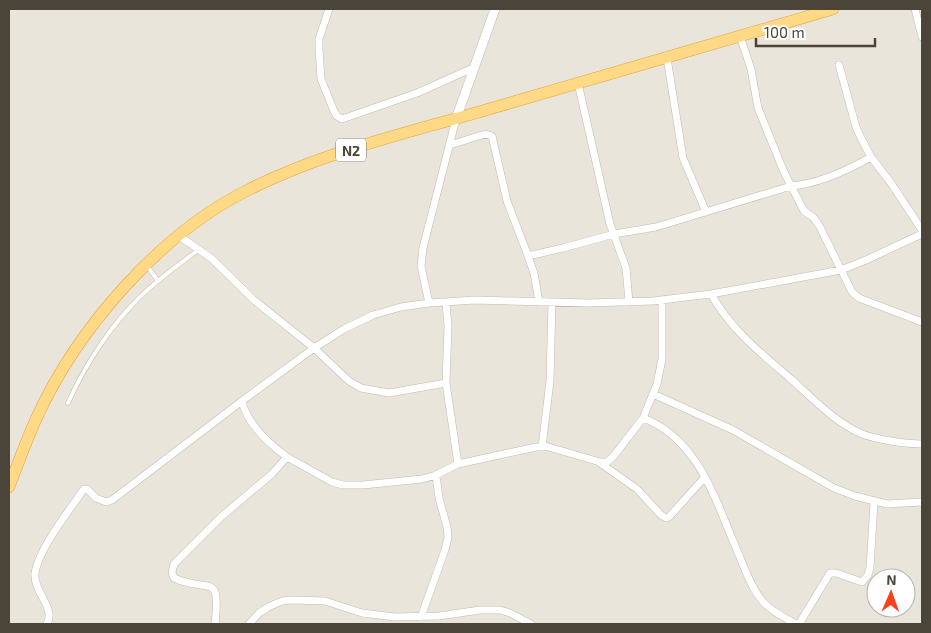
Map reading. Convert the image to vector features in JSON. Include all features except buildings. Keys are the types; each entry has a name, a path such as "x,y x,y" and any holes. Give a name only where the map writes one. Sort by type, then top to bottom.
{"highway":[{"name":"N2","path":"9,486 38,415 62,372 109,302 146,265 179,236 222,204 267,181 374,142 833,9"}],"street":[{"path":"329,9 319,39 321,79 334,111 342,119 416,93 474,68"},
{"path":"429,303 421,266 423,248 456,119 495,9"},
{"path":"915,9 922,37"},
{"path":"740,36 751,68 758,108 791,186 804,211 813,217 820,227 852,292 856,296 922,322"},
{"path":"667,58 683,158 706,212"},
{"path":"47,624 50,613 35,580 38,562 44,548 84,489 87,489 96,498 106,502 112,500 314,348 344,329 373,315 401,307 475,300 629,302 711,294 841,270 866,260 922,232 871,157 856,127 839,65"},
{"path":"578,83 614,234 626,268 629,302"},
{"path":"450,145 485,134 492,136 507,201 534,273 539,302"},
{"path":"528,256 614,234 656,227 809,182 851,168 871,157"},
{"path":"179,236 211,258 255,301 314,348 349,381 362,388 389,393 446,383"},
{"path":"711,294 720,310 755,350 821,406 842,421 855,430 867,435 922,444"},
{"path":"242,401 248,418 253,425 287,457 320,476 343,484 383,484 422,479 436,475 458,464 527,448 542,447 600,462 610,461 643,418 653,394 662,366 662,300"},
{"path":"542,447 550,381 552,302"},
{"path":"446,303 448,326 446,383 458,464"},
{"path":"653,394 733,430 834,488 874,502 903,505 922,502"},
{"path":"643,418 655,423 686,448 704,478 752,585 768,606 798,624 830,573 836,573 862,582 867,578 870,568 874,502"},
{"path":"215,624 218,601 215,590 208,585 174,578 172,572 174,564 222,516 272,474 287,457"},
{"path":"600,462 637,489 666,518 704,478"},
{"path":"421,617 448,537 436,475"},
{"path":"249,624 259,613 268,607 282,601 292,600 325,601 362,613 395,617 421,617 480,610 500,610 531,624"}],"lane":[{"path":"68,403 80,378 115,327 138,298 198,250"},
{"path":"146,265 158,281"}],"shaded area":[{"path":"9,9 922,9 922,624 9,624"}]}
